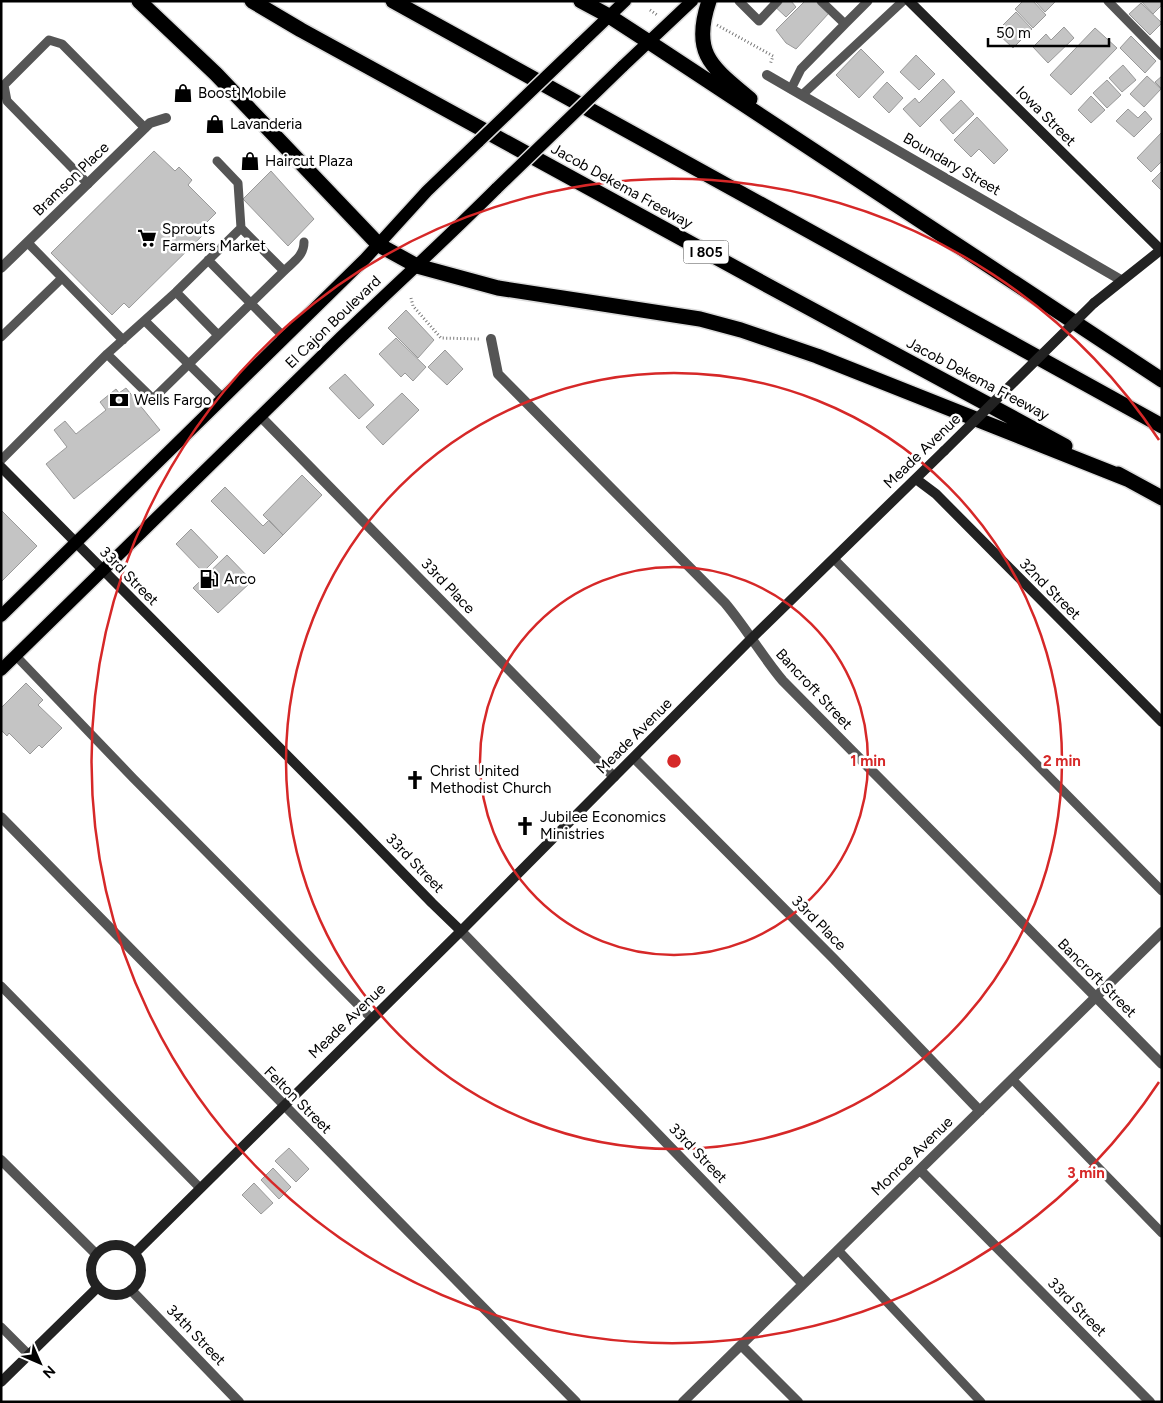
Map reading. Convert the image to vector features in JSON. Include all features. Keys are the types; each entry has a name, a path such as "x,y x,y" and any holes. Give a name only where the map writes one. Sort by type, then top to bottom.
{"highway":[{"path":"139,1 216,74 378,245 416,266 498,288 700,319 741,330 826,360 1127,479"},
{"name":"Jacob Dekema Freeway","path":"252,1 301,30 774,289 1162,498"},
{"path":"393,1 1162,426"},
{"path":"581,1 609,16 649,42 1162,380"},
{"path":"708,1 702,24 702,42 709,61 725,78 813,151"}],"main road":[{"name":"El Cajon Boulevard","path":"1,616 285,338 378,245 409,210 625,1"},
{"name":"El Cajon Boulevard","path":"1,670 390,290 692,1"},
{"name":"Iowa Street","path":"909,1 1161,250"},
{"name":"Meade Avenue","path":"134,1253 461,931 752,638 1094,303 1161,250"},
{"name":"33rd Street","path":"1,467 461,931"},
{"name":"32nd Street","path":"916,479 936,494 1162,722"},
{"path":"111,1245 128,1247 134,1253 139,1260 141,1268 140,1277 131,1290 116,1294 109,1293 98,1287 92,1278 91,1270 96,1254 111,1245"},
{"path":"1,1382 98,1287"}],"street":[{"name":"Boundary Street","path":"767,75 1122,280"},
{"name":"Bramson Place","path":"1,268 150,123 166,118"},
{"name":"Bancroft Street","path":"491,339 498,374 725,603 752,638 766,661 783,681 1162,1064"},
{"name":"33rd Place","path":"260,416 614,777"},
{"name":"33rd Place","path":"634,758 834,959 980,1111"},
{"name":"Felton Street","path":"1,817 576,1402"},
{"name":"33rd Street","path":"461,931 803,1284"},
{"name":"Monroe Avenue","path":"683,1402 1162,932"},
{"path":"1,1160 96,1254"},
{"name":"33rd Street","path":"920,1170 1150,1402"},
{"name":"34th Street","path":"131,1290 238,1402"},
{"path":"741,1345 798,1402"}],"lane":[{"path":"739,1 758,21 778,1"},
{"path":"821,1 845,24"},
{"path":"792,89 802,69 868,1"},
{"path":"802,95 903,1"},
{"path":"1108,1 1162,56"},
{"path":"88,184 7,101 4,85 48,40 62,44 145,128"},
{"path":"217,161 238,182 241,228 284,271"},
{"path":"1,460 107,354 176,292 241,228"},
{"path":"28,242 123,340"},
{"path":"107,354 153,400 301,254 304,250 304,242"},
{"path":"208,260 285,338"},
{"path":"1,337 62,278"},
{"path":"176,292 218,335"},
{"path":"145,321 223,398"},
{"path":"834,559 921,645 1162,892"},
{"path":"16,656 133,778 372,1018"},
{"path":"1,986 200,1188"},
{"path":"1012,1079 1162,1233"},
{"path":"838,1250 981,1402"},
{"path":"1,1327 29,1355"}],"path":[{"path":"650,10 657,15"},
{"path":"717,24 773,56 767,75"},
{"path":"411,298 413,306 440,338 491,339"}],"building":[{"path":"769,1 791,1 796,7 786,17"},
{"path":"805,1 817,1 829,13 796,49 786,43 776,30"},
{"path":"1023,1 1033,1 1046,15 1033,28 1015,9"},
{"path":"1035,1 1056,1 1045,12"},
{"path":"1141,1 1162,1 1162,5 1153,14"},
{"path":"1141,3 1162,23 1150,35 1129,14"},
{"path":"1016,12 1032,29 1013,48 996,32"},
{"path":"1064,27 1074,38 1048,63 1033,47 1046,34 1051,40"},
{"path":"1095,28 1117,48 1071,95 1050,75"},
{"path":"1131,36 1156,61 1145,73 1120,48"},
{"path":"861,49 884,72 859,98 836,75"},
{"path":"916,55 935,74 919,90 900,72"},
{"path":"1123,65 1136,80 1122,92 1109,78"},
{"path":"1147,76 1161,89 1144,107 1130,94"},
{"path":"1162,76 1162,89 1155,82"},
{"path":"943,79 955,92 920,127 903,109 915,98 919,103"},
{"path":"1107,80 1121,95 1107,108 1093,93"},
{"path":"887,82 903,98 889,113 873,97"},
{"path":"1091,96 1105,110 1091,123 1078,110"},
{"path":"961,100 974,114 953,134 940,120"},
{"path":"1128,109 1138,118 1145,111 1152,119 1134,137 1116,121"},
{"path":"977,117 1008,150 994,164 979,149 971,157 954,140"},
{"path":"1162,132 1162,161 1151,172 1137,158"},
{"path":"154,151 175,171 179,167 192,180 188,185 216,213 206,223 210,228 129,308 124,303 112,315 51,253"},
{"path":"271,171 314,219 288,246 243,199"},
{"path":"1162,171 1162,191 1152,181"},
{"path":"406,310 434,340 418,358 388,328"},
{"path":"396,338 426,367 413,381 405,373 401,377 379,354"},
{"path":"445,350 463,369 447,385 428,367"},
{"path":"345,374 374,405 359,419 329,388"},
{"path":"126,388 160,430 74,499 46,464 67,447 54,430 65,421 76,434 106,410 100,402 116,389 119,393"},
{"path":"402,393 419,410 383,445 366,427"},
{"path":"302,475 322,495 283,535 263,515"},
{"path":"225,487 263,526 269,520 283,535 264,554 211,501"},
{"path":"1,510 37,546 1,582"},
{"path":"191,529 218,557 203,572 176,544"},
{"path":"227,555 252,581 218,613 193,588"},
{"path":"26,683 43,700 38,705 62,728 42,748 39,745 30,754 9,733 7,736 1,730 1,708"},
{"path":"289,1148 309,1169 296,1182 275,1161"},
{"path":"273,1168 291,1187 279,1199 261,1180"},
{"path":"254,1183 273,1203 261,1214 242,1195"}],"place":[{"name":"Boost Mobile","path":"183,93"},
{"name":"Lavanderia","path":"215,124"},
{"name":"Haircut Plaza","path":"250,161"},
{"name":"Sprouts Farmers Market","path":"147,238"},
{"name":"Wells Fargo","path":"119,400"},
{"name":"Arco","path":"209,579"},
{"name":"Christ United Methodist Church","path":"415,780"},
{"name":"Jubilee Economics Ministries","path":"525,826"}]}
